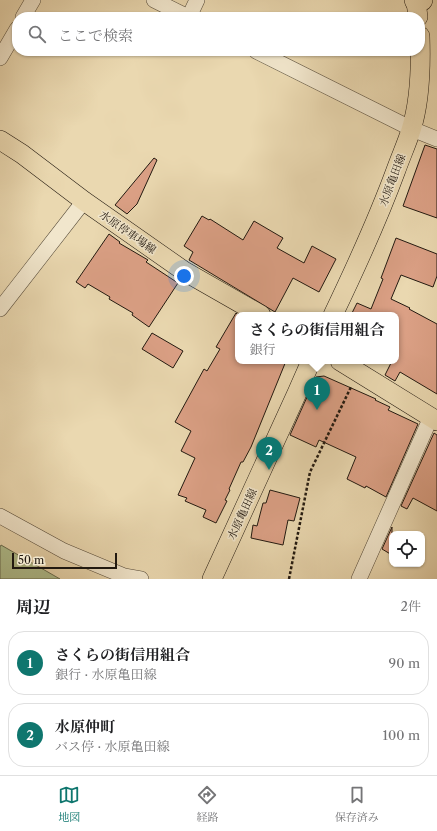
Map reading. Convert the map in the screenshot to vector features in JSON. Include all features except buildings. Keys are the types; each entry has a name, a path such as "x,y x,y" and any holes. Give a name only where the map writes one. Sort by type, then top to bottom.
{"main road":[{"name":"水原亀田線","path":"334,312 383,204 412,129 419,90 421,56"},
{"name":"水原停車場線","path":"0,140 22,154 84,201 184,271 256,312"},
{"name":"水原亀田線","path":"212,579 310,364"},
{"path":"345,364 434,419"}],"street":[{"path":"26,12 33,0"},
{"path":"154,0 179,12"},
{"path":"191,12 197,0"},
{"path":"0,58 12,38"},
{"path":"266,56 412,129 437,139"},
{"path":"0,309 84,201"},
{"path":"359,579 434,419"},
{"path":"0,516 64,550 124,576 141,579"}],"path":[{"path":"289,579 310,472 358,372"}],"green space":[{"path":"1,545 60,579 0,579"}],"place":[{"name":"さくらの街信用組合","path":"317,410"},
{"name":"水原仲町","path":"269,470"}]}
